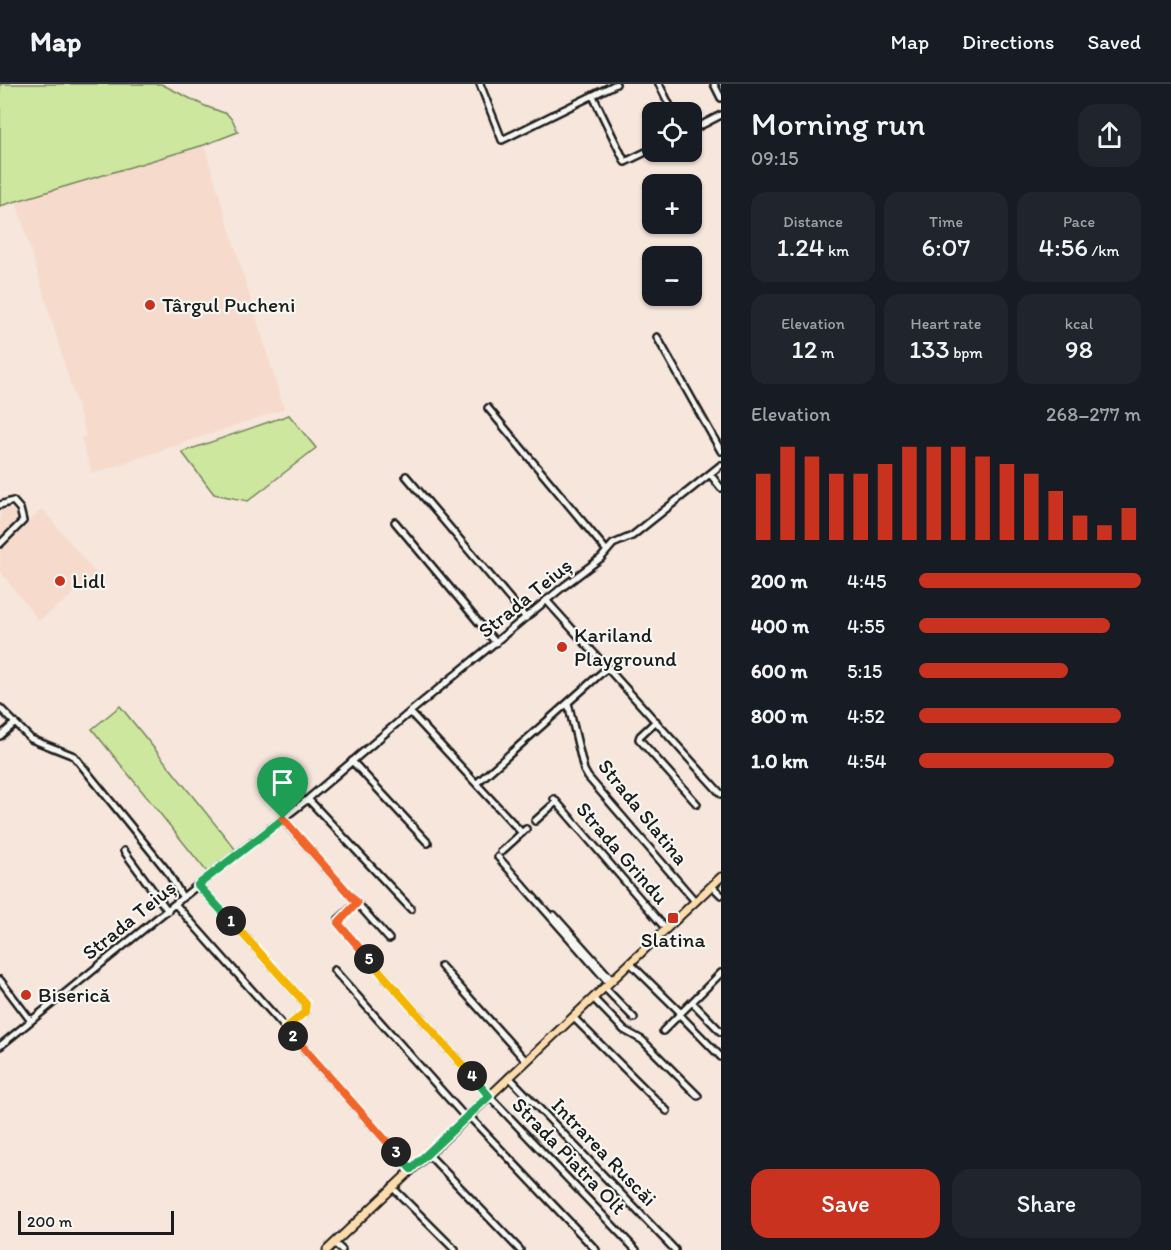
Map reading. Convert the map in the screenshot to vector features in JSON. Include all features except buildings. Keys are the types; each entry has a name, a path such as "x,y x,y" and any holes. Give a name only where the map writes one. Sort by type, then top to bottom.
{"main road":[{"path":"327,1250 721,877"}],"street":[{"path":"480,84 502,140 616,84"},
{"path":"659,84 668,102"},
{"path":"714,84 721,98"},
{"path":"593,96 625,162 642,154"},
{"path":"702,125 721,115"},
{"path":"657,337 721,451"},
{"path":"489,408 607,551"},
{"name":"Strada Teiuș","path":"0,1046 308,799 546,600 596,562 615,543 632,536 721,465"},
{"path":"710,474 721,488"},
{"path":"406,476 526,618"},
{"path":"0,505 13,501 20,509 23,521 0,544"},
{"path":"395,522 496,643"},
{"path":"546,600 721,794"},
{"path":"477,783 607,668"},
{"name":"Strada Slatina","path":"568,703 584,770 588,777 696,901"},
{"path":"0,708 31,739 74,756 167,871 183,898"},
{"path":"410,712 524,831 500,855 608,984"},
{"path":"656,721 639,738 697,804"},
{"path":"0,736 14,724"},
{"path":"352,761 428,843"},
{"path":"308,799 411,909"},
{"name":"Strada Grindu","path":"536,821 555,801 666,929"},
{"path":"283,819 389,939"},
{"path":"124,851 168,911"},
{"path":"198,885 306,1004 305,1012 286,1028"},
{"path":"712,886 721,895"},
{"name":"Strada Piatra Olt","path":"357,903 338,921 489,1096 636,1250"},
{"path":"176,905 411,1169"},
{"path":"554,915 634,1018"},
{"path":"630,963 721,1057"},
{"path":"441,966 526,1061"},
{"path":"334,970 467,1117 596,1250"},
{"path":"663,1031 721,973"},
{"path":"0,980 31,1021"},
{"path":"593,998 624,1030 642,1040 698,1096"},
{"path":"692,1002 721,1032"},
{"path":"573,1017 667,1111"},
{"name":"Intrarea Ruscăi","path":"509,1077 675,1250"},
{"path":"428,1154 519,1250"},
{"path":"392,1187 455,1250"},
{"path":"334,1243 342,1250"}],"shaded area":[{"name":"Târgul Pucheni","path":"204,145 284,409 92,474 81,438 86,436 16,201"},
{"path":"8,507 14,510 16,521 22,528 42,509 97,575 39,621 0,571 0,508"}],"green space":[{"path":"0,84 161,84 205,106 227,114 238,132 204,145 0,206"},
{"path":"289,415 316,448 248,501 214,494 182,452"},
{"path":"120,706 236,850 207,872 92,729"}],"place":[{"name":"Târgul Pucheni","path":"150,305"},
{"name":"Lidl","path":"60,581"},
{"name":"Kariland Playground","path":"562,647"},
{"name":"Slatina","path":"673,918"},
{"name":"Biserică","path":"26,995"}],"route":[{"path":"283,819 357,903 338,920 338,923 489,1096 411,1169 286,1028 305,1012 306,1004 198,885 283,819"}]}
